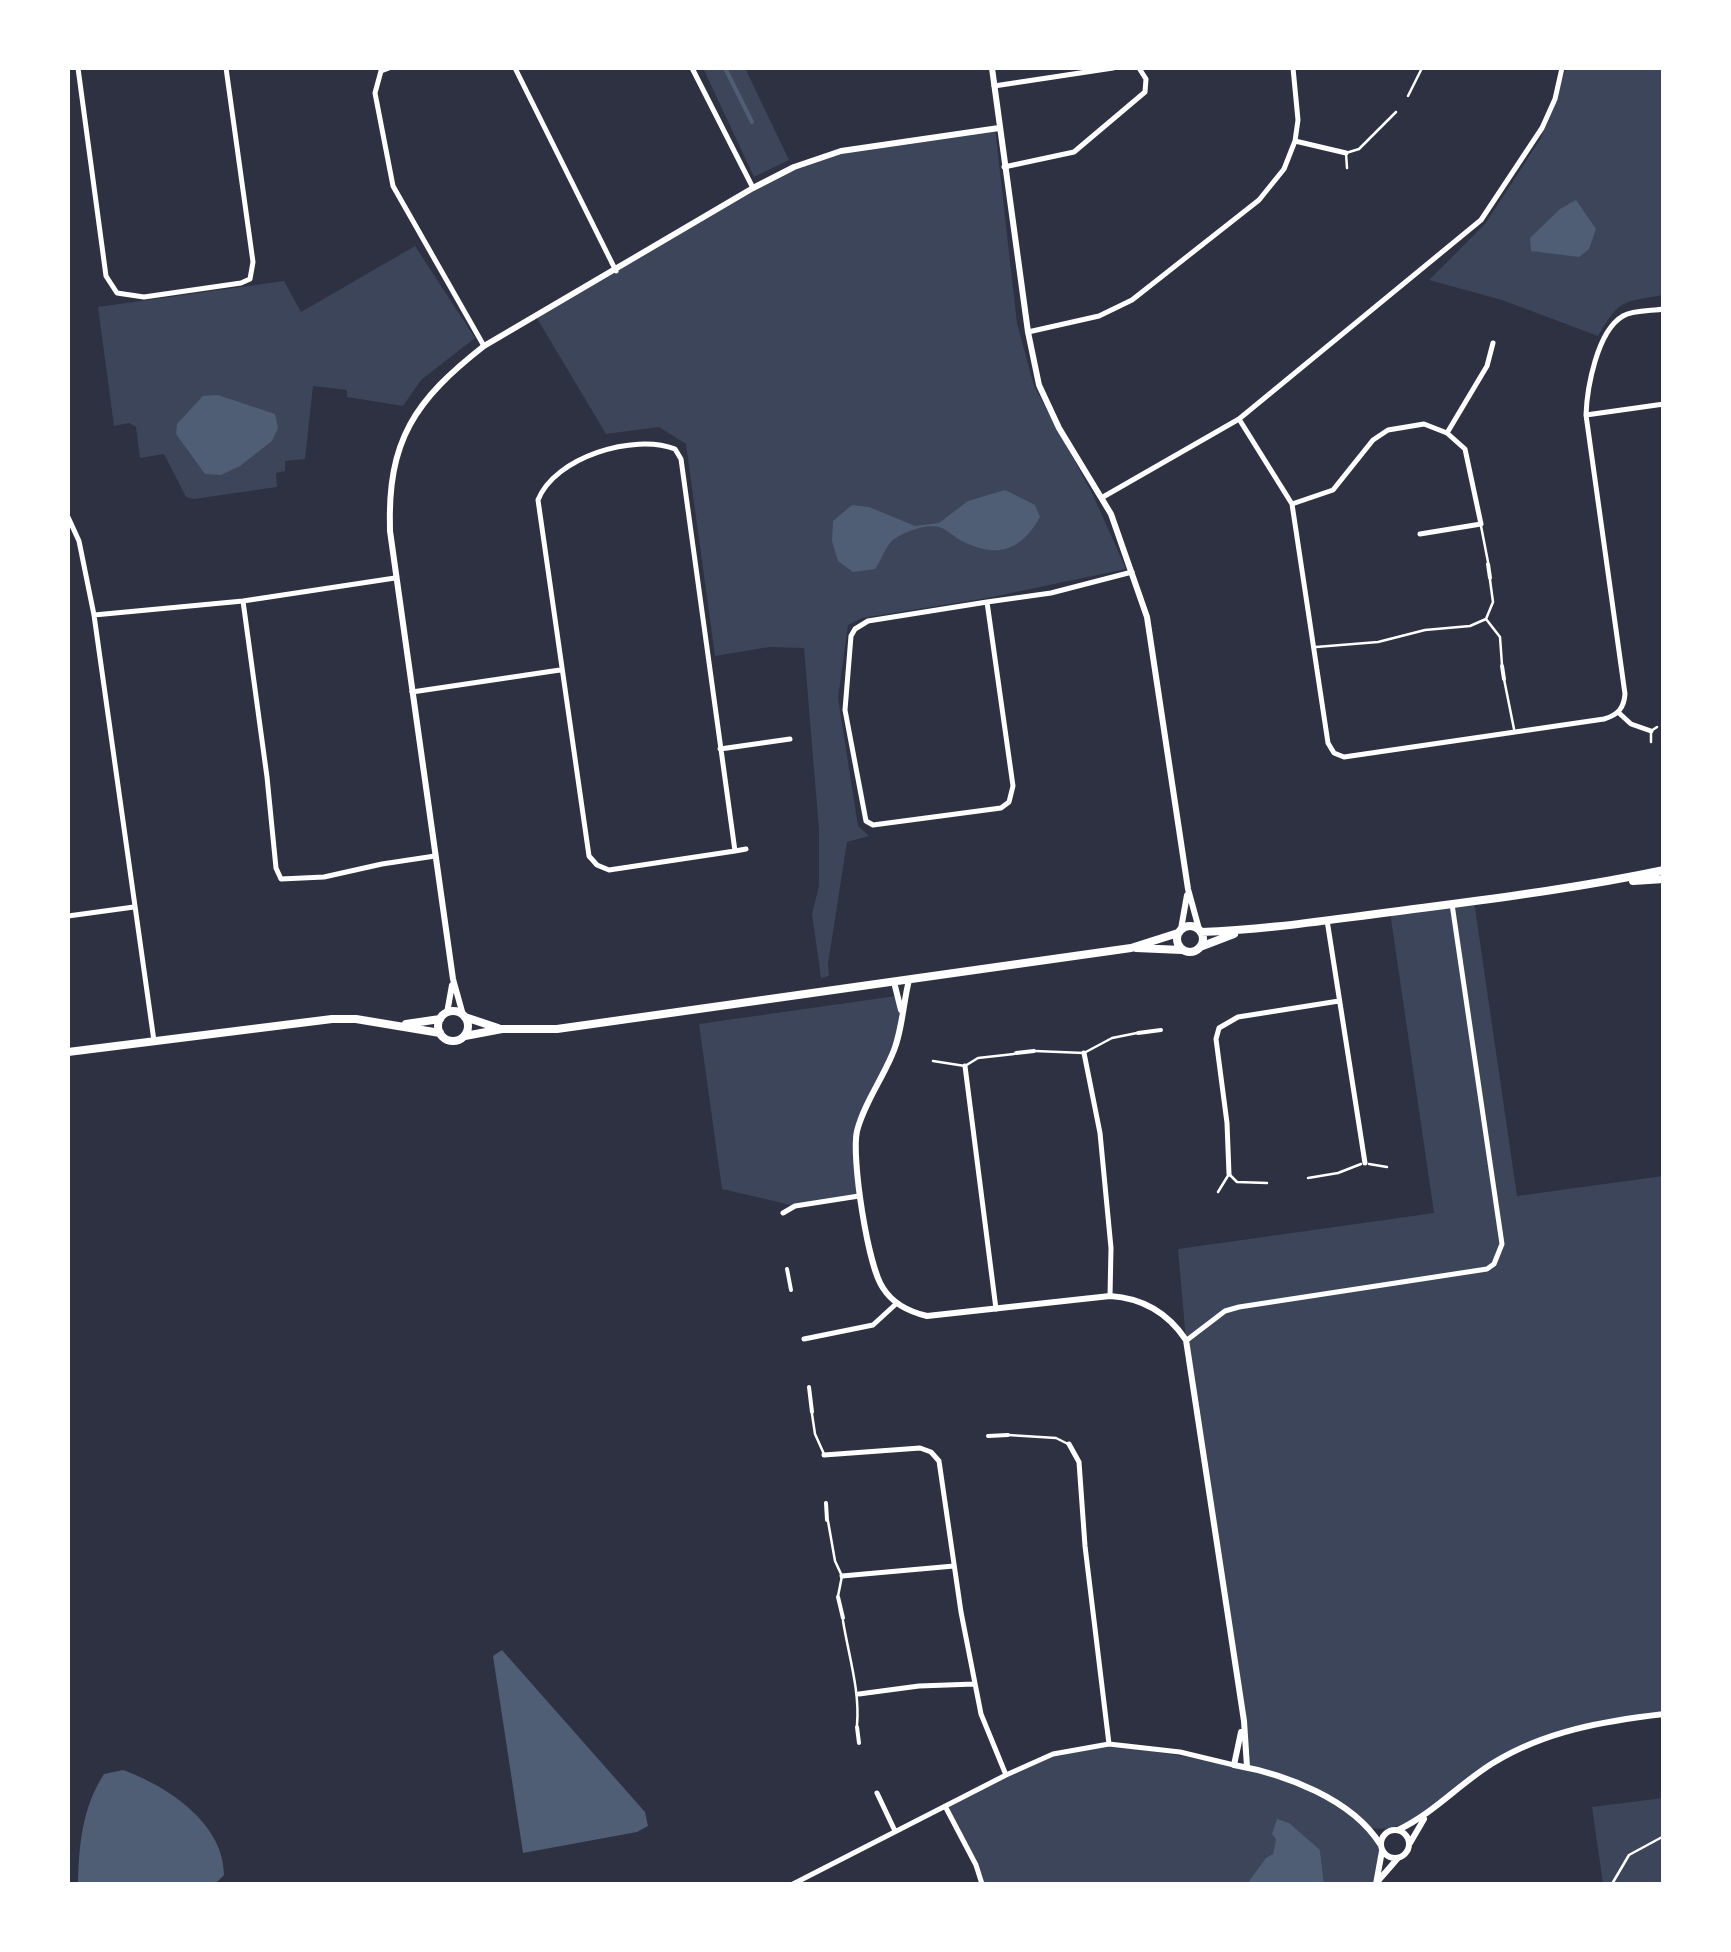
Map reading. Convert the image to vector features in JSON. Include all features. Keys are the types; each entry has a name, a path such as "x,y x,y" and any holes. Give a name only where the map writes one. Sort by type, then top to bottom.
{"main road":[{"path":"1131,948 1190,926 1200,931 1238,932 1606,882 1664,870"},
{"path":"1606,882 1664,879"},
{"path":"1180,931 1176,942 1182,950"},
{"path":"1200,931 1200,948"},
{"path":"68,1052 332,1019 440,1032 451,1041 502,1029 557,1029 1131,948 1191,952 1238,932"},
{"path":"396,1025 456,1012 502,1029"},
{"path":"440,1032 443,1016"},
{"path":"464,1016 468,1026 465,1036"}],"street":[{"path":"78,68 106,276 117,293 144,297 250,279 253,262 226,68"},
{"path":"390,68 381,71 375,93 393,186 484,346"},
{"path":"515,68 616,271"},
{"path":"692,68 752,188"},
{"path":"992,68 1028,332 1039,384 1059,428 1102,498 1147,617 1188,889 1200,931"},
{"path":"994,86 1113,68"},
{"path":"1004,166 1065,156 1084,146 1145,92 1146,79 1139,68"},
{"path":"1028,332 1099,316 1132,300 1259,200 1284,169 1295,141 1298,120 1293,68"},
{"path":"1102,498 1239,420 1481,220 1542,128 1562,68"},
{"path":"464,1016 453,979 396,578 389,500 393,466 406,431 434,388 484,346 752,188 794,167 841,151 999,128"},
{"path":"1295,141 1346,153"},
{"path":"1239,420 1292,504 1328,742 1334,753 1344,757 1604,719 1618,712 1625,694 1586,415 1587,390 1601,344 1615,323 1623,316 1664,309"},
{"path":"1447,434 1488,366 1494,343"},
{"path":"1586,415 1664,404"},
{"path":"1292,504 1333,490 1373,440 1388,430 1424,424 1447,434 1465,449 1481,524 1420,534"},
{"path":"735,851 680,458 674,449 649,442 604,449 580,460 540,493 538,500 589,856 609,870 746,850"},
{"path":"68,517 79,540 94,616 154,1041"},
{"path":"1488,564 1490,578"},
{"path":"987,602 1013,796 1001,808 873,825 866,821 845,710 850,636 855,629 868,621 987,602 1051,593 1132,572"},
{"path":"94,616 243,601 396,578"},
{"path":"243,601 268,777 276,868 282,879 324,878 436,856"},
{"path":"1502,666 1504,678"},
{"path":"412,692 560,670"},
{"path":"1618,712 1631,724 1654,729"},
{"path":"720,748 790,739"},
{"path":"1180,931 1188,889"},
{"path":"1186,1340 1225,1311 1239,1307 1487,1269 1494,1264 1502,1244 1452,904"},
{"path":"68,916 134,908"},
{"path":"1327,920 1364,1162"},
{"path":"443,1016 453,979"},
{"path":"909,980 894,1051 858,1129 856,1155 874,1271 880,1285 897,1303 927,1316 1129,1297 1165,1316 1186,1340 1244,1721 1247,1767"},
{"path":"894,982 901,1011"},
{"path":"1229,1174 1216,1039 1219,1028 1238,1017 1339,1001"},
{"path":"1138,1033 1161,1030"},
{"path":"1016,1054 1034,1051"},
{"path":"1084,1053 1100,1133 1111,1248 1110,1296"},
{"path":"965,1066 996,1309"},
{"path":"783,1213 795,1206 862,1196"},
{"path":"787,1269 791,1290"},
{"path":"804,1338 873,1324 897,1303"},
{"path":"809,1386 812,1412"},
{"path":"988,1436 1008,1435"},
{"path":"1069,1444 1079,1462 1109,1744"},
{"path":"824,1456 920,1448 935,1456 942,1470 954,1566 981,1714 1006,1775"},
{"path":"826,1503 827,1520"},
{"path":"842,1576 954,1566"},
{"path":"838,1597 842,1618"},
{"path":"860,1694 975,1684"},
{"path":"793,1884 1053,1754 1109,1744 1180,1752 1247,1767 1297,1783 1370,1828 1388,1831 1424,1818 1470,1779 1517,1750 1578,1727 1664,1714"},
{"path":"1234,1765 1244,1721"},
{"path":"858,1727 859,1743"},
{"path":"877,1793 895,1831"},
{"path":"944,1806 982,1884"},
{"path":"1377,1883 1406,1853 1424,1818"},
{"path":"1370,1828 1390,1858 1398,1858"},
{"path":"1398,1830 1406,1836 1409,1846"},
{"path":"1377,1883 1381,1848 1388,1831"}],"lane":[{"path":"1408,96 1422,68"},
{"path":"1347,168 1346,153 1359,149 1396,112"},
{"path":"1481,524 1488,564"},
{"path":"1314,647 1378,642 1425,630 1470,626 1486,619 1493,602 1490,578"},
{"path":"1486,619 1500,637 1502,666"},
{"path":"1504,678 1514,730"},
{"path":"1651,742 1654,729"},
{"path":"1034,1051 1084,1053 1112,1038 1138,1033"},
{"path":"933,1060 965,1066 978,1058 1016,1054"},
{"path":"1308,1178 1338,1174 1364,1162 1387,1166"},
{"path":"1218,1192 1229,1174 1237,1182 1267,1184"},
{"path":"812,1412 824,1456"},
{"path":"1008,1435 1056,1438 1069,1444"},
{"path":"827,1520 835,1562 842,1576 838,1597"},
{"path":"842,1618 852,1682 860,1694 858,1727"}],"path":[{"path":"1608,1884 1612,1884 1629,1854 1664,1836"}],"shaded area":[{"path":"703,68 745,68 789,160 754,177"},
{"path":"1566,68 1663,68 1663,295 1623,304 1598,336 1502,300 1429,280 1485,224 1541,138"},
{"path":"995,128 1017,323 1034,386 1093,495 1126,569 987,598 862,618 848,625 838,698 858,826 869,836 847,842 829,976 821,978 812,914 819,886 819,830 804,648 769,647 715,656 686,444 659,427 606,434 535,315 794,167 845,150"},
{"path":"1576,200 1596,229 1589,249 1579,257 1531,251 1530,238 1560,209"},
{"path":"415,246 475,338 421,380 403,406 347,397 347,390 313,386 305,459 285,461 285,471 276,473 277,487 186,497 164,454 140,458 136,427 129,423 114,426 98,307 284,281 301,312"},
{"path":"218,395 275,414 278,428 272,441 240,466 221,475 205,474 176,434 177,424 203,396"},
{"path":"1005,490 1035,505 1040,517 1025,538 1007,548 975,547 942,528 930,526 896,538 875,569 853,572 838,561 832,541 833,521 852,505 869,507 915,526 939,523 968,501"},
{"path":"1474,901 1517,1196 1663,1176 1663,1714 1590,1726 1536,1742 1502,1758 1409,1822 1371,1828 1383,1850 1376,1884 1324,1884 1320,1850 1276,1839 1273,1854 1247,1884 982,1884 945,1806 1053,1754 1109,1744 1247,1767 1244,1721 1186,1340 1178,1249 1434,1213 1390,912"},
{"path":"896,996 899,1015 893,1051 856,1140 862,1196 795,1206 722,1189 699,1024"},
{"path":"502,1650 645,1812 648,1826 637,1832 523,1853 493,1656"},
{"path":"123,1770 174,1797 204,1823 221,1856 224,1875 215,1884 78,1884 81,1841 91,1800 104,1774"},
{"path":"1663,1798 1663,1884 1603,1884 1592,1807"},
{"path":"1277,1819 1289,1823 1320,1850 1324,1884 1247,1884 1273,1854 1276,1839 1272,1834"}],"waterway":[{"path":"725,68 752,122"}]}
